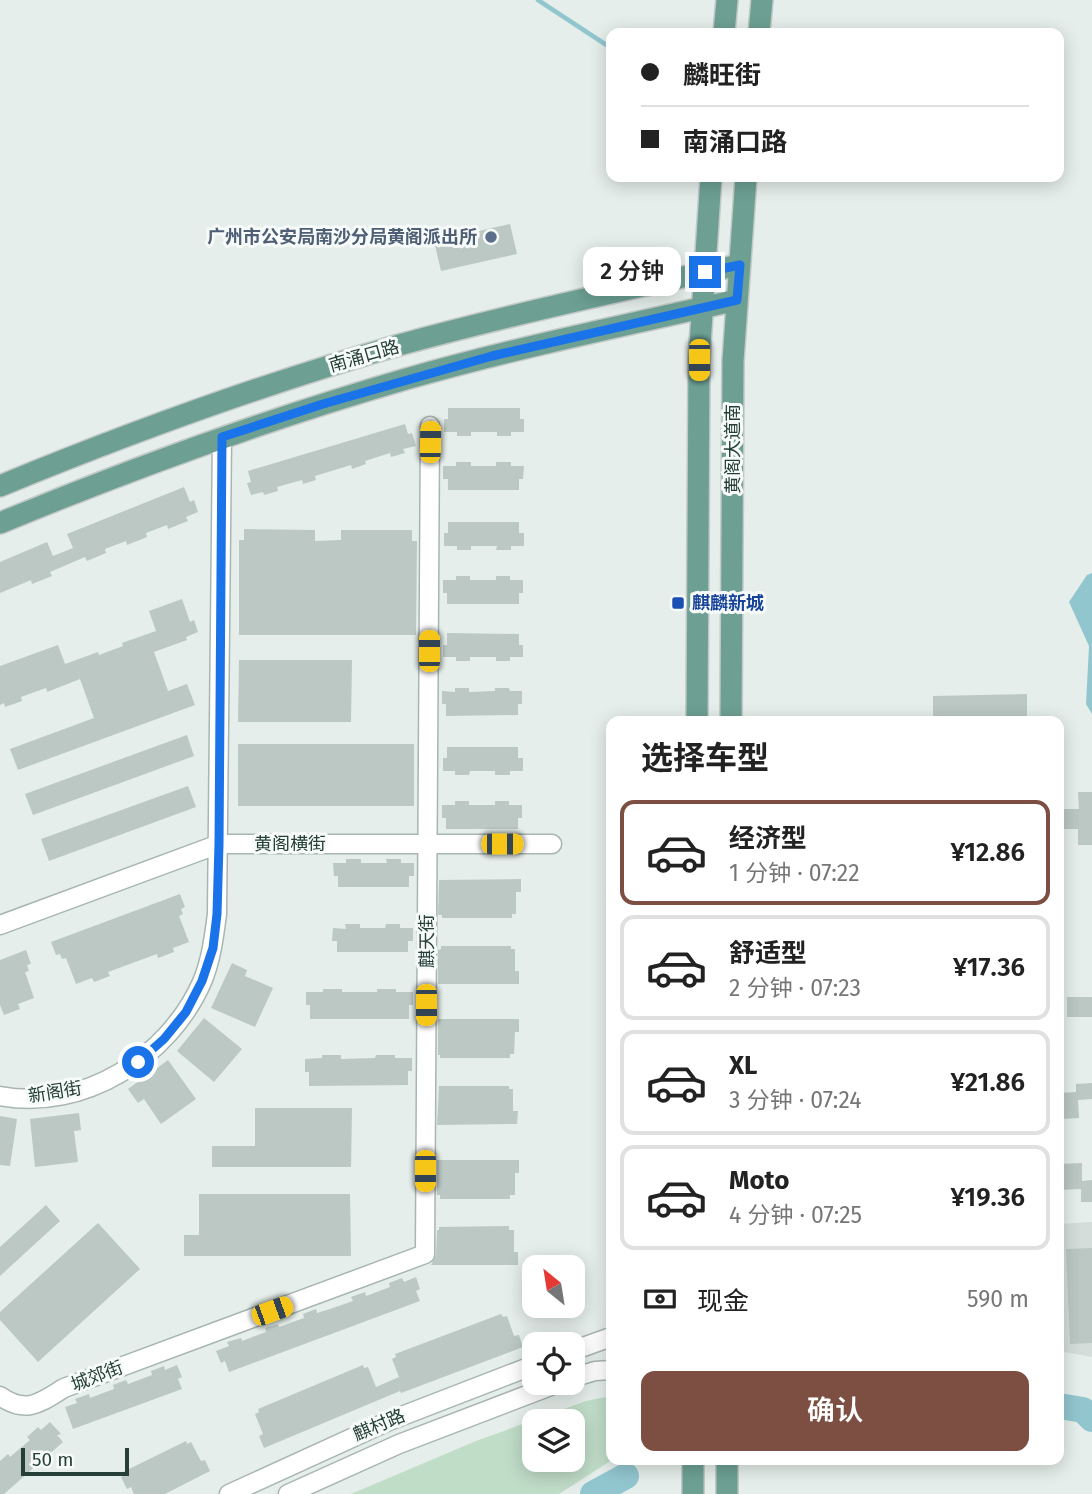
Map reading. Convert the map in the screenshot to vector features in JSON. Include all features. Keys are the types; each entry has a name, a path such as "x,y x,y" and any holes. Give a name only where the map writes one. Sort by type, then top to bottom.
{"main road":[{"path":"724,28 727,0"},
{"path":"759,28 762,0"},
{"name":"黄阁大道南","path":"697,716 699,360 711,182"},
{"name":"黄阁大道南","path":"731,716 733,361 746,182"},
{"name":"南涌口路","path":"0,486 157,424 325,368 483,323 740,265"},
{"name":"南涌口路","path":"0,523 87,487 222,437 323,404 467,362 737,300"}],"street":[{"name":"麒天街","path":"197,1339 425,1254 430,426"},
{"name":"新阁街","path":"0,1096 42,1098 76,1091 108,1079 138,1062 164,1039 186,1012 202,981 213,948 217,914 222,437"},
{"name":"黄阁横街","path":"0,925 219,844 552,844"},
{"name":"城郊街","path":"0,1396 18,1405 40,1403 64,1388 197,1339"},
{"path":"585,1346 606,1339"},
{"name":"麒村路","path":"229,1494 389,1421 522,1370"},
{"path":"585,1374 606,1370"},
{"name":"麒村路","path":"288,1494 399,1444 527,1395"}],"shaded area":[{"path":"1092,1222 1092,1357 1064,1352 1064,1224"}],"green space":[{"path":"606,1397 606,1464 559,1494 351,1494 522,1424 522,1472 585,1472 585,1409 564,1409"}],"water":[{"path":"1092,573 1092,714 1086,704 1089,646 1069,602 1087,575"}],"building":[{"path":"510,224 517,254 441,271 434,241"},
{"path":"448,408 520,408 520,419 524,419 524,432 511,432 511,436 497,436 497,432 471,432 471,436 457,436 457,432 444,432 444,419 448,419"},
{"path":"405,424 408,434 412,433 416,446 403,449 405,453 391,457 390,453 365,461 366,464 352,469 351,465 315,476 316,480 303,484 302,480 277,487 278,491 251,495 247,483 251,482 248,471"},
{"path":"456,462 471,462 471,466 496,466 496,462 511,462 511,466 524,466 523,479 519,479 519,490 448,490 448,479 443,479 443,466 456,466"},
{"path":"184,487 190,502 194,500 198,512 186,517 188,521 168,529 167,525 146,533 147,537 127,545 126,541 105,549 106,553 87,561 85,557 50,572 52,576 32,584 31,580 0,593 0,562 47,542 53,556 73,548 67,534"},
{"path":"448,522 519,522 519,533 524,533 524,546 511,546 511,550 496,550 497,546 471,546 471,550 457,550 457,546 444,546 444,533 448,533"},
{"path":"244,529 315,530 315,541 341,540 341,530 412,530 412,541 417,541 416,635 239,635 239,540 244,540"},
{"path":"456,576 470,576 470,580 496,580 496,576 510,576 510,580 523,580 523,593 519,593 519,604 447,604 447,593 443,593 443,580 456,580"},
{"path":"182,599 190,622 194,620 198,632 186,637 187,640 154,652 168,691 187,684 195,705 18,770 10,749 94,718 80,679 47,692 46,688 21,697 22,701 5,707 4,703 0,705 0,666 58,645 65,664 98,652 99,655 123,646 122,643 156,631 149,611"},
{"path":"447,633 519,634 523,657 510,657 510,661 496,661 496,657 470,657 470,661 456,661 456,657 443,657"},
{"path":"239,660 352,660 351,722 238,722"},
{"path":"455,688 469,688 469,692 495,691 495,688 522,691 522,704 518,704 518,715 446,716 442,691 455,692"},
{"path":"1027,694 1027,716 933,716 933,696"},
{"path":"187,735 194,756 33,815 25,794"},
{"path":"238,744 414,744 414,806 238,806"},
{"path":"447,747 518,747 518,758 523,758 523,771 510,771 510,775 495,775 495,771 470,771 469,775 455,775 455,771 443,771 443,758 447,758"},
{"path":"188,786 196,807 49,861 41,839"},
{"path":"1078,792 1092,792 1092,845 1078,845 1078,829 1064,829 1064,809 1079,809"},
{"path":"455,801 469,801 469,805 495,805 495,801 509,801 509,805 522,805 522,818 518,818 518,829 446,829 446,818 442,818 442,805 455,805"},
{"path":"346,859 361,859 361,863 387,863 386,859 401,859 401,863 414,863 414,876 409,876 409,887 338,887 338,876 334,876 333,863 346,863"},
{"path":"521,879 521,892 516,892 516,914 512,914 512,918 442,918 442,915 438,915 439,880"},
{"path":"180,894 185,907 181,909 183,914 179,916 189,942 173,948 174,952 158,958 157,954 108,972 110,976 94,982 92,978 76,984 66,958 62,959 60,954 56,955 51,942"},
{"path":"345,924 360,924 360,928 385,928 386,924 400,924 400,928 413,928 413,941 408,941 408,952 337,952 337,941 332,941 333,928 346,929"},
{"path":"441,946 511,946 511,949 515,949 515,971 519,971 519,984 438,984 438,950"},
{"path":"26,950 31,964 27,965 29,971 25,972 34,998 18,1004 20,1009 4,1015 0,1005 0,960"},
{"path":"232,963 247,970 245,976 273,988 255,1027 211,1008"},
{"path":"323,989 377,992 377,989 396,989 396,992 413,992 413,1005 409,1005 409,1019 310,1019 306,992 323,992"},
{"path":"1067,997 1092,997 1092,1017 1067,1017"},
{"path":"204,1018 242,1049 214,1082 177,1051"},
{"path":"438,1019 519,1019 519,1032 515,1032 514,1054 510,1054 510,1058 440,1058"},
{"path":"322,1055 341,1055 341,1059 375,1058 376,1055 412,1058 412,1071 408,1071 408,1085 309,1086 305,1059 322,1058"},
{"path":"168,1060 196,1099 161,1124 144,1099 138,1103 128,1089"},
{"path":"1092,1083 1092,1099 1078,1100 1079,1118 1064,1119 1064,1093 1076,1092 1076,1084"},
{"path":"439,1086 509,1086 509,1089 513,1089 513,1111 518,1111 517,1124 437,1125"},
{"path":"255,1108 352,1108 351,1167 212,1167 212,1146 255,1146"},
{"path":"79,1113 81,1130 74,1131 78,1162 35,1167 30,1119"},
{"path":"0,1116 17,1119 10,1166 0,1165"},
{"path":"437,1160 519,1160 519,1173 515,1173 515,1195 510,1195 510,1199 440,1199 440,1195 437,1195"},
{"path":"1082,1163 1082,1181 1092,1180 1092,1202 1081,1202 1081,1189 1064,1190 1064,1164"},
{"path":"199,1194 350,1194 351,1256 184,1256 184,1235 199,1235"},
{"path":"46,1205 60,1221 0,1276 0,1247"},
{"path":"98,1223 140,1269 38,1362 0,1320 0,1312"},
{"path":"509,1226 509,1230 514,1230 514,1252 518,1252 518,1265 431,1265 436,1255 439,1227"},
{"path":"1092,1248 1092,1343 1070,1344 1066,1249"},
{"path":"416,1277 420,1289 416,1291 420,1301 229,1372 225,1361 221,1363 216,1351 229,1346 227,1342 241,1338 242,1341 266,1332 265,1328 278,1324 279,1327 304,1318 303,1314 316,1309 317,1313 330,1309 353,1301 351,1297 365,1292 366,1296 390,1287 389,1283 402,1278 404,1282"},
{"path":"501,1314 503,1317 507,1316 514,1336 519,1335 522,1344 522,1347 401,1393 400,1391 264,1448 259,1436 263,1434 255,1414 259,1412 258,1409 363,1365 364,1368 368,1367 376,1387 399,1377 392,1359 396,1357 395,1354"},
{"path":"177,1365 182,1377 178,1379 182,1389 73,1429 65,1407 77,1403 75,1399 89,1394 90,1398 114,1389 113,1385 126,1380 128,1384 152,1375 151,1371 164,1366 165,1370"},
{"path":"50,1422 61,1434 57,1435 63,1442 4,1494 0,1494 0,1461 8,1454 10,1457 30,1440 27,1437 38,1427 41,1430"},
{"path":"186,1441 187,1444 191,1442 210,1471 165,1494 134,1494 131,1487 127,1489 121,1477 125,1475 123,1472"}],"waterway":[{"path":"538,0 606,45"},
{"path":"1064,1407 1083,1410 1092,1419"},
{"path":"593,1494 626,1476"}],"place":[{"name":"广州市公安局南沙分局黄阁派出所","path":"491,237"},
{"name":"麒麟新城","path":"678,603"}],"route":[{"path":"138,1062 164,1039 186,1012 202,981 213,948 219,844 222,437 323,404 492,356 737,300 740,265 705,272"}]}
